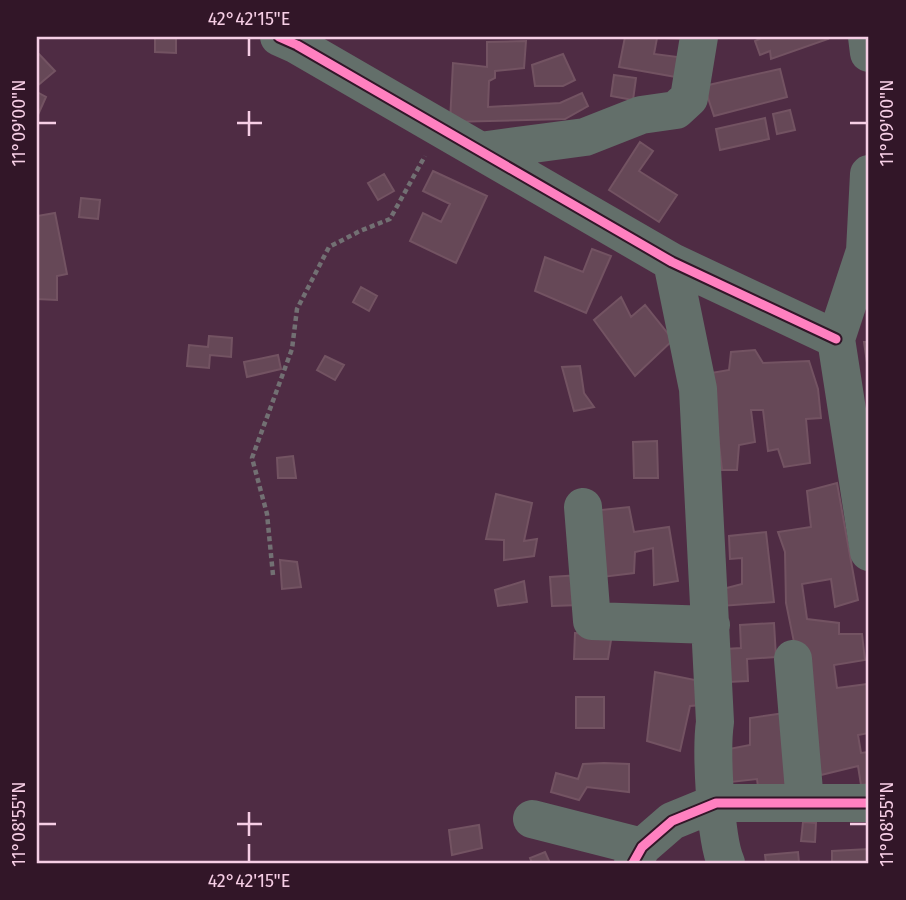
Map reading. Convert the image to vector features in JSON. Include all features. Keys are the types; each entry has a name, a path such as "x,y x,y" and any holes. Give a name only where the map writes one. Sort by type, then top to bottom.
{"street":[{"path":"480,150 585,137 641,115 676,110 689,98 699,37"},
{"path":"867,37 869,53"},
{"path":"291,39 671,262 836,339"},
{"path":"869,174 867,251 836,339 869,552"},
{"path":"671,262 698,389 711,625 716,803 726,863"},
{"path":"583,507 592,621 711,625"},
{"path":"793,659 805,803"},
{"path":"532,819 637,855 672,821 716,803 869,803"}],"path":[{"path":"273,575 267,514 252,458 292,349 297,309 329,247 390,219 440,128"}],"building":[{"path":"155,37 176,37 176,53 155,52"},
{"path":"625,37 683,37 657,38 654,54 678,57 676,77 619,67"},
{"path":"764,37 828,39 771,59 770,51 760,55 755,41"},
{"path":"526,41 524,68 495,71 495,78 489,81 488,107 560,103 582,93 588,106 565,119 450,122 453,63 487,67 487,42"},
{"path":"37,52 55,71 37,86"},
{"path":"563,54 575,80 563,86 535,86 532,65"},
{"path":"780,69 787,97 714,116 704,86"},
{"path":"614,75 636,78 633,100 611,96"},
{"path":"37,92 46,97 37,117"},
{"path":"790,110 795,130 777,134 773,114"},
{"path":"765,118 769,139 720,150 716,129"},
{"path":"640,142 653,151 639,171 677,195 659,222 609,190"},
{"path":"433,171 487,196 456,263 410,241 423,213 441,222 450,204 423,191"},
{"path":"384,174 394,191 378,200 368,183"},
{"path":"81,198 100,200 98,219 79,217"},
{"path":"55,213 67,274 57,276 57,300 37,299 37,216"},
{"path":"592,249 611,256 586,313 535,291 545,257 583,272"},
{"path":"361,287 377,296 369,311 353,302"},
{"path":"621,297 631,317 645,305 673,340 635,376 594,320"},
{"path":"209,336 232,338 231,357 210,355 209,368 187,366 189,345 208,347"},
{"path":"864,342 869,342 869,377"},
{"path":"755,350 763,363 809,361 818,389 821,418 806,419 810,463 784,467 778,449 768,451 763,410 751,410 755,442 739,445 737,470 722,470 711,373 729,370 731,352"},
{"path":"278,355 281,369 247,377 244,362"},
{"path":"325,356 344,365 335,380 317,370"},
{"path":"580,366 584,393 594,407 574,411 562,367"},
{"path":"657,441 658,478 634,478 633,442"},
{"path":"293,456 296,478 278,478 277,458"},
{"path":"837,483 858,600 835,607 831,579 802,584 807,619 839,623 839,634 862,634 865,660 834,665 837,688 868,684 869,733 858,735 861,753 869,752 869,784 861,785 858,766 821,775 786,603 785,552 778,532 811,527 807,491"},
{"path":"496,494 532,503 524,541 537,539 534,556 504,560 504,540 486,539"},
{"path":"629,507 634,532 669,527 678,581 654,585 653,548 635,552 634,573 602,577 592,511"},
{"path":"766,532 774,602 721,606 719,590 742,584 742,558 730,559 729,536"},
{"path":"280,560 297,562 301,587 282,589"},
{"path":"580,575 581,605 552,606 550,577"},
{"path":"524,581 527,602 498,606 495,590"},
{"path":"774,623 776,657 747,659 748,681 728,682 726,649 741,648 740,625"},
{"path":"575,633 612,634 608,659 574,659"},
{"path":"655,672 700,681 702,705 690,706 680,751 647,741"},
{"path":"576,697 604,697 604,728 576,728"},
{"path":"785,713 789,790 759,795 757,779 731,782 729,749 750,745 750,718"},
{"path":"583,764 629,764 629,792 587,787 579,800 551,792 556,773 578,779"},
{"path":"803,822 816,823 815,842 801,841"},
{"path":"479,825 482,848 452,855 449,830"},
{"path":"869,849 869,863 832,863 832,851"},
{"path":"545,852 550,863 532,863 530,858"},
{"path":"798,852 799,863 766,863 765,855"}],"cycle path":[{"path":"279,37 672,262 836,339"},
{"path":"633,863 642,847 672,821 716,803 869,803"}]}
